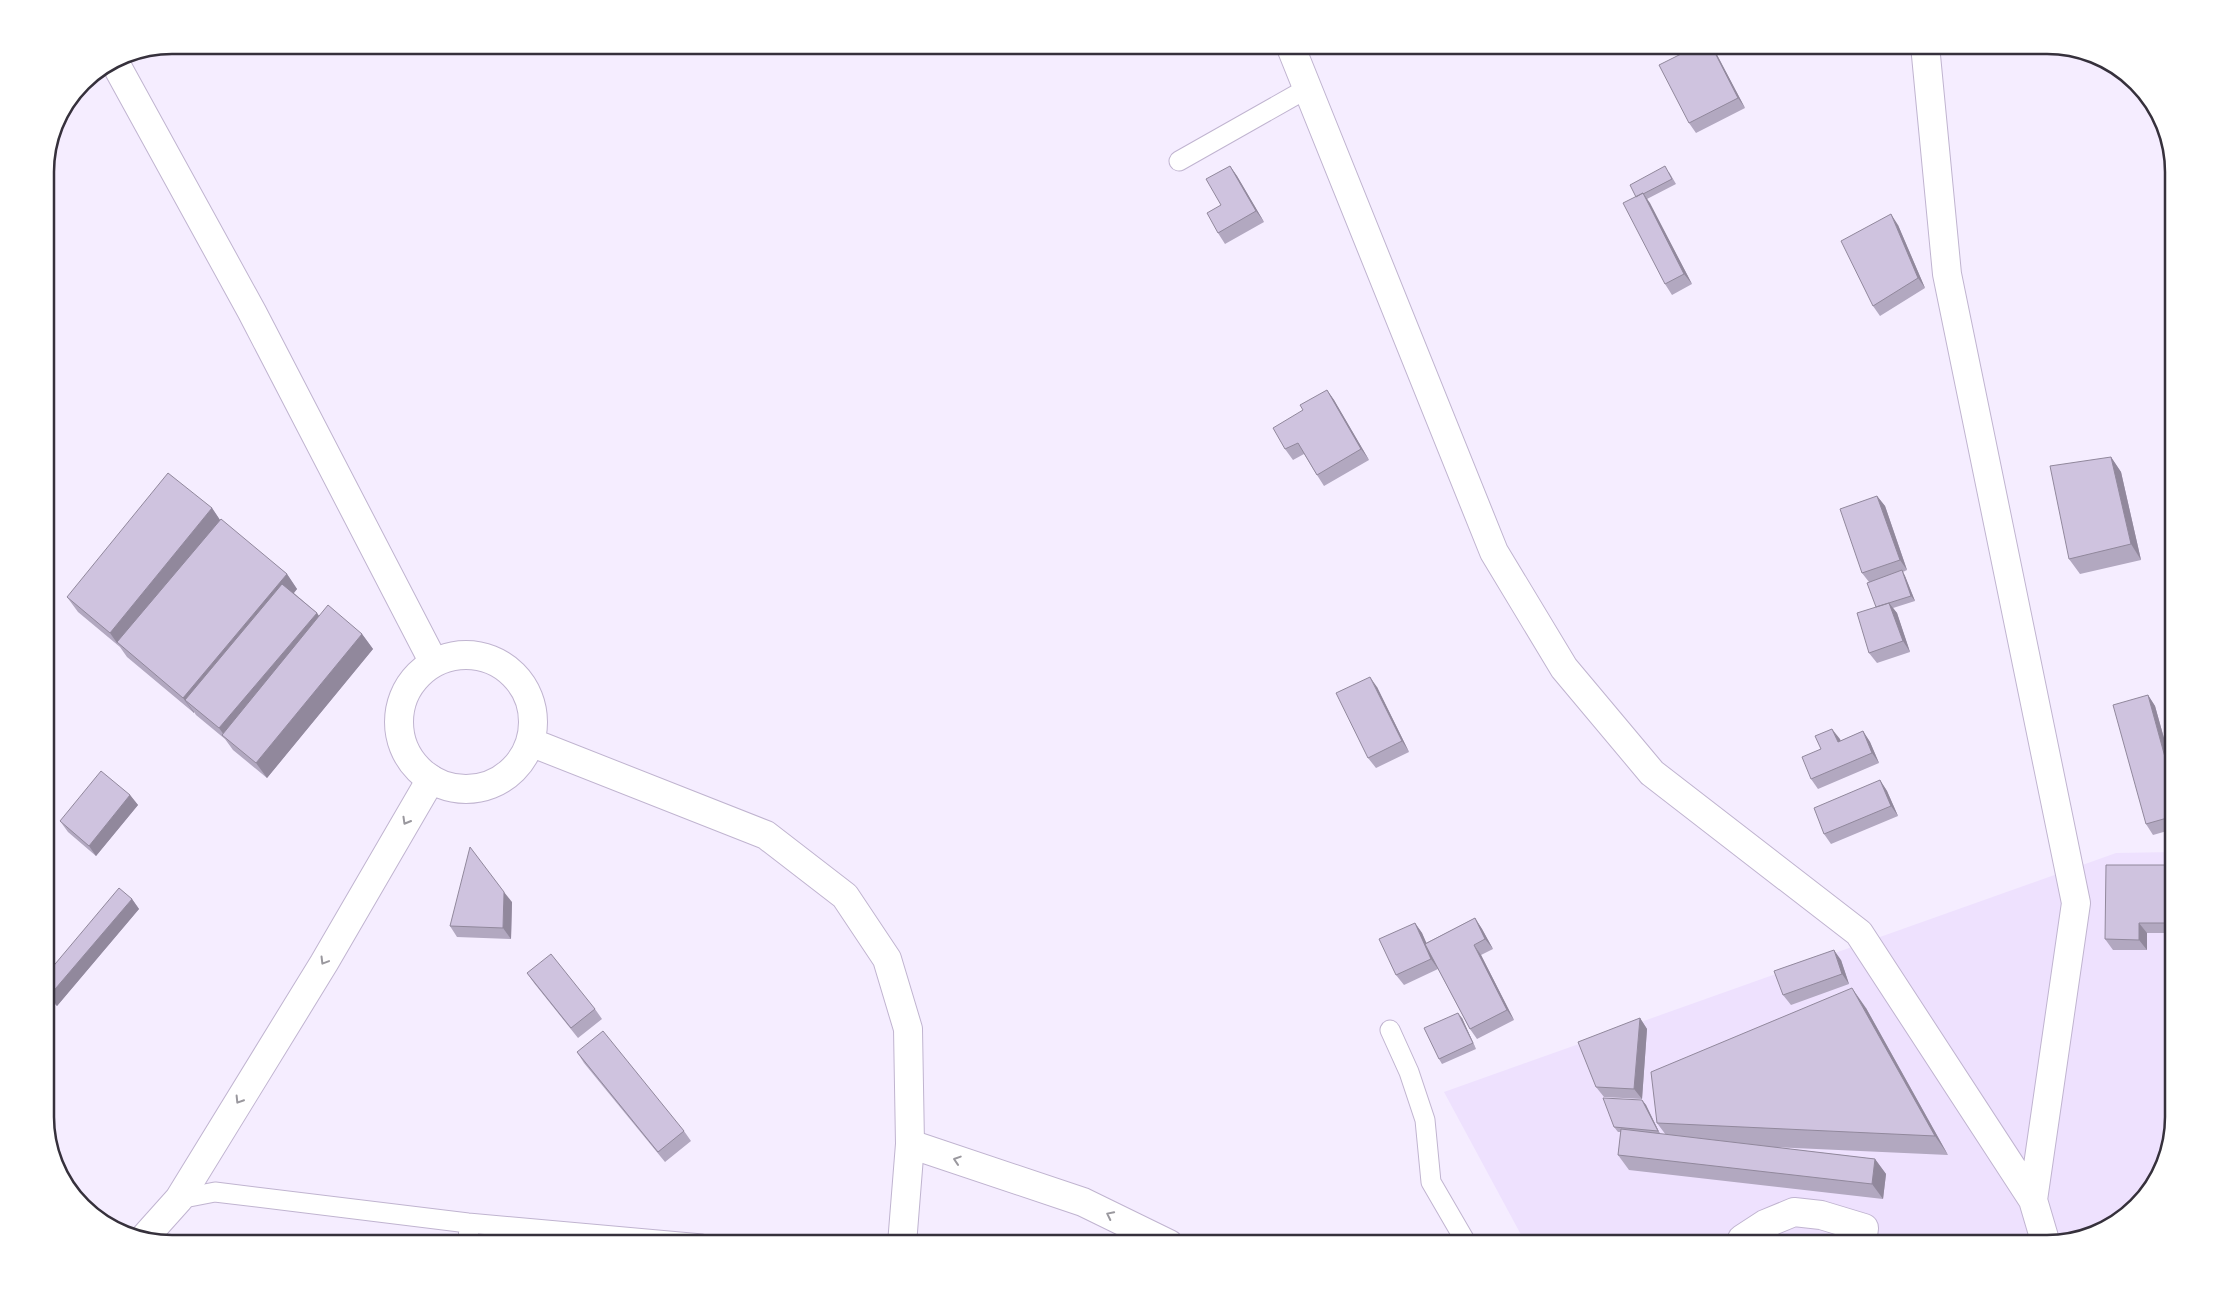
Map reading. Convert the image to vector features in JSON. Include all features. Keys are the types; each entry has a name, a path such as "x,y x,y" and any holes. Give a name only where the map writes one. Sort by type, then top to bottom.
{"main road":[{"path":"1294,54 1494,552 1564,668 1652,773 1859,933 2033,1200 2043,1235"},
{"path":"1926,54 1947,274 2076,903 2033,1200"},
{"path":"118,68 252,312 434,663"},
{"path":"475,655 495,661 513,673 525,690 532,710 533,731 530,742 527,751 515,769 498,782 476,788 453,788 431,779 414,764 403,743 399,720 404,698 416,677 434,663 454,656 475,655"},
{"path":"530,742 766,835 844,896 887,959 908,1028 910,1144 903,1235"},
{"path":"149,1233 179,1198 324,963 431,779"},
{"path":"910,1144 1083,1202 1151,1235"},
{"path":"1748,1235 1765,1224 1794,1212 1821,1215 1864,1228 1863,1235"}],"lane":[{"path":"1179,161 1308,88"},
{"path":"1390,1030 1409,1072 1425,1120 1431,1182 1462,1235"},
{"path":"179,1198 215,1192 468,1222 519,1235"},
{"path":"468,1222 469,1235"}],"shaded area":[{"path":"2165,852 2164,1133 2156,1162 2141,1189 2131,1201 2106,1219 2078,1231 2047,1235 1521,1235 1444,1092 2116,853"}],"building":[{"path":"1681,54 1716,54 1738,98 1689,123 1659,65"},
{"path":"1230,166 1256,211 1218,233 1207,213 1221,205 1206,179"},
{"path":"1665,166 1672,179 1636,197 1630,185"},
{"path":"1643,193 1684,274 1665,284 1623,203"},
{"path":"1891,214 1918,278 1873,306 1841,241"},
{"path":"1327,390 1361,449 1317,475 1298,443 1285,449 1273,428 1303,410 1300,405"},
{"path":"2111,457 2131,544 2069,559 2050,466"},
{"path":"168,473 212,508 110,633 67,597"},
{"path":"1877,496 1900,560 1862,573 1840,509"},
{"path":"221,519 287,574 183,698 117,642"},
{"path":"1902,570 1911,596 1876,607 1867,583"},
{"path":"282,584 317,613 219,728 185,700"},
{"path":"1889,603 1903,641 1869,653 1857,613"},
{"path":"328,605 362,634 256,763 222,735"},
{"path":"1370,677 1402,741 1368,758 1336,693"},
{"path":"2148,695 2165,757 2165,819 2146,824 2113,705"},
{"path":"1832,729 1838,742 1863,731 1872,753 1811,779 1802,757 1821,749 1815,736"},
{"path":"101,771 130,795 89,846 60,821"},
{"path":"1880,780 1891,806 1824,834 1814,808"},
{"path":"470,847 504,892 503,928 450,926"},
{"path":"2106,865 2165,865 2165,923 2139,923 2139,940 2105,939"},
{"path":"119,888 132,899 54,990 54,965"},
{"path":"1475,918 1485,939 1474,945 1507,1010 1470,1029 1425,944"},
{"path":"1415,923 1431,959 1396,975 1379,939"},
{"path":"1834,950 1842,974 1783,995 1774,971"},
{"path":"551,954 595,1009 571,1028 527,973"},
{"path":"1852,988 1935,1136 1657,1123 1651,1072"},
{"path":"1458,1013 1473,1043 1439,1059 1424,1028"},
{"path":"1640,1018 1634,1089 1596,1087 1578,1042"},
{"path":"603,1031 684,1131 658,1152 577,1052"},
{"path":"1603,1098 1642,1100 1658,1131 1614,1127"},
{"path":"1621,1129 1875,1159 1872,1184 1618,1155"}]}
